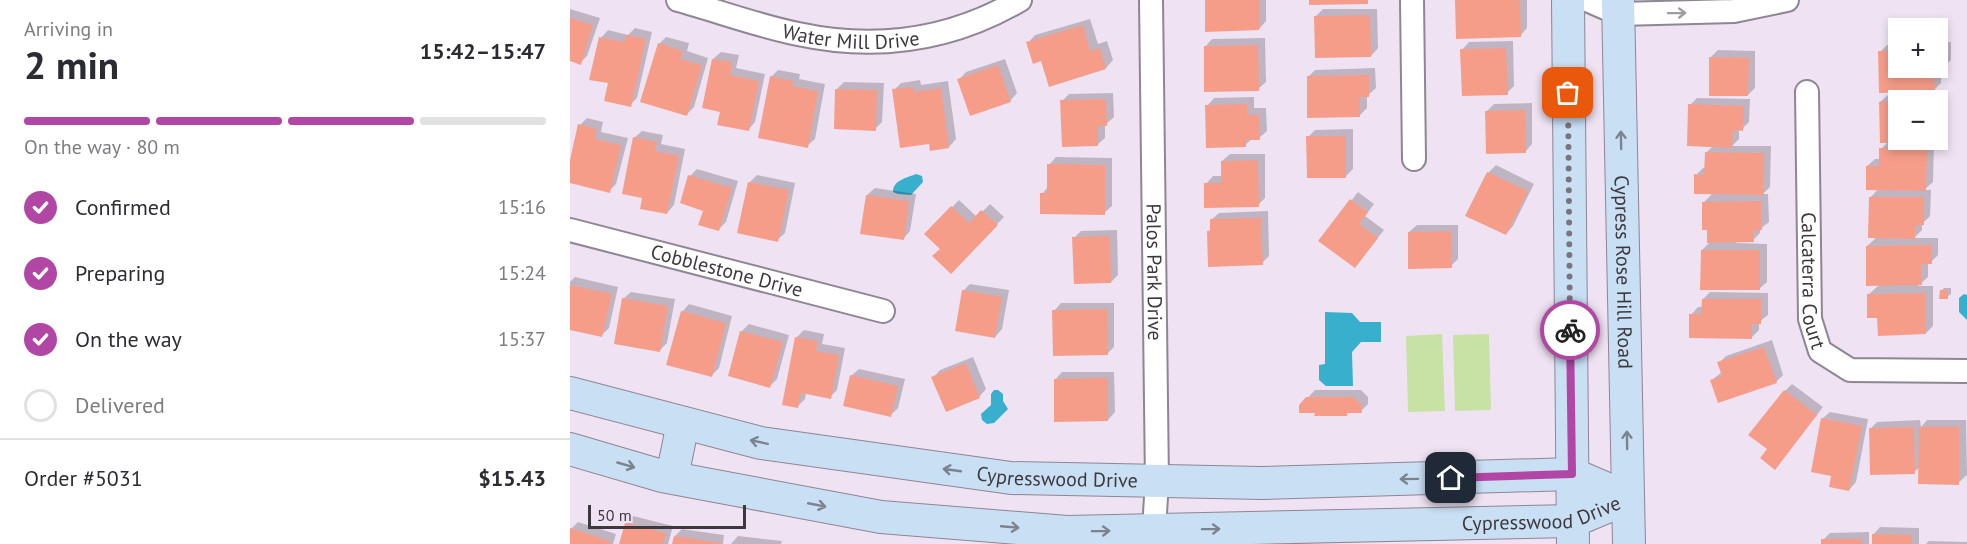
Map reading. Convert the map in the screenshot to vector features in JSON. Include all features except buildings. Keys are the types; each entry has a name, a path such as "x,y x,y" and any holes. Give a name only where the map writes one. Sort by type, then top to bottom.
{"main road":[{"path":"1568,0 1573,533"},
{"name":"Cypress Rose Hill Road","path":"1619,7 1629,544"},
{"name":"Cypresswood Drive","path":"570,393 761,443 1011,478 1262,483 1572,474 1628,498"},
{"path":"672,477 683,423"},
{"name":"Cypresswood Drive","path":"570,449 672,477 881,516 1153,537 1573,533 1628,498"}],"street":[{"name":"Water Mill Drive","path":"678,0 798,34 853,42 899,41 944,33 994,15 1020,0"},
{"name":"Palos Park Drive","path":"1151,0 1157,482 1153,537"},
{"path":"1412,0 1414,159"},
{"path":"1587,0 1619,7 1734,11 1787,0"},
{"name":"Calcaterra Court","path":"1807,92 1810,319 1820,351 1850,370 1967,371"},
{"name":"Cobblestone Drive","path":"570,230 883,311"}],"green space":[{"path":"1442,334 1445,411 1408,412 1406,336"},
{"path":"1489,334 1491,410 1455,411 1453,335"}],"water":[{"path":"916,174 922,176 923,182 911,195 893,192 898,182"},
{"path":"1964,294 1967,295 1967,320 1959,312 1959,298"},
{"path":"1325,312 1352,313 1360,322 1381,322 1381,342 1361,342 1352,352 1353,386 1326,386 1319,380 1319,365 1325,364"},
{"path":"994,390 1003,394 1003,401 1008,409 994,423 987,424 982,420 981,414 991,405 991,394"}],"way so far":[{"path":"1568,93 1570,330"}],"route":[{"path":"1451,478 1572,474 1570,330"}]}
